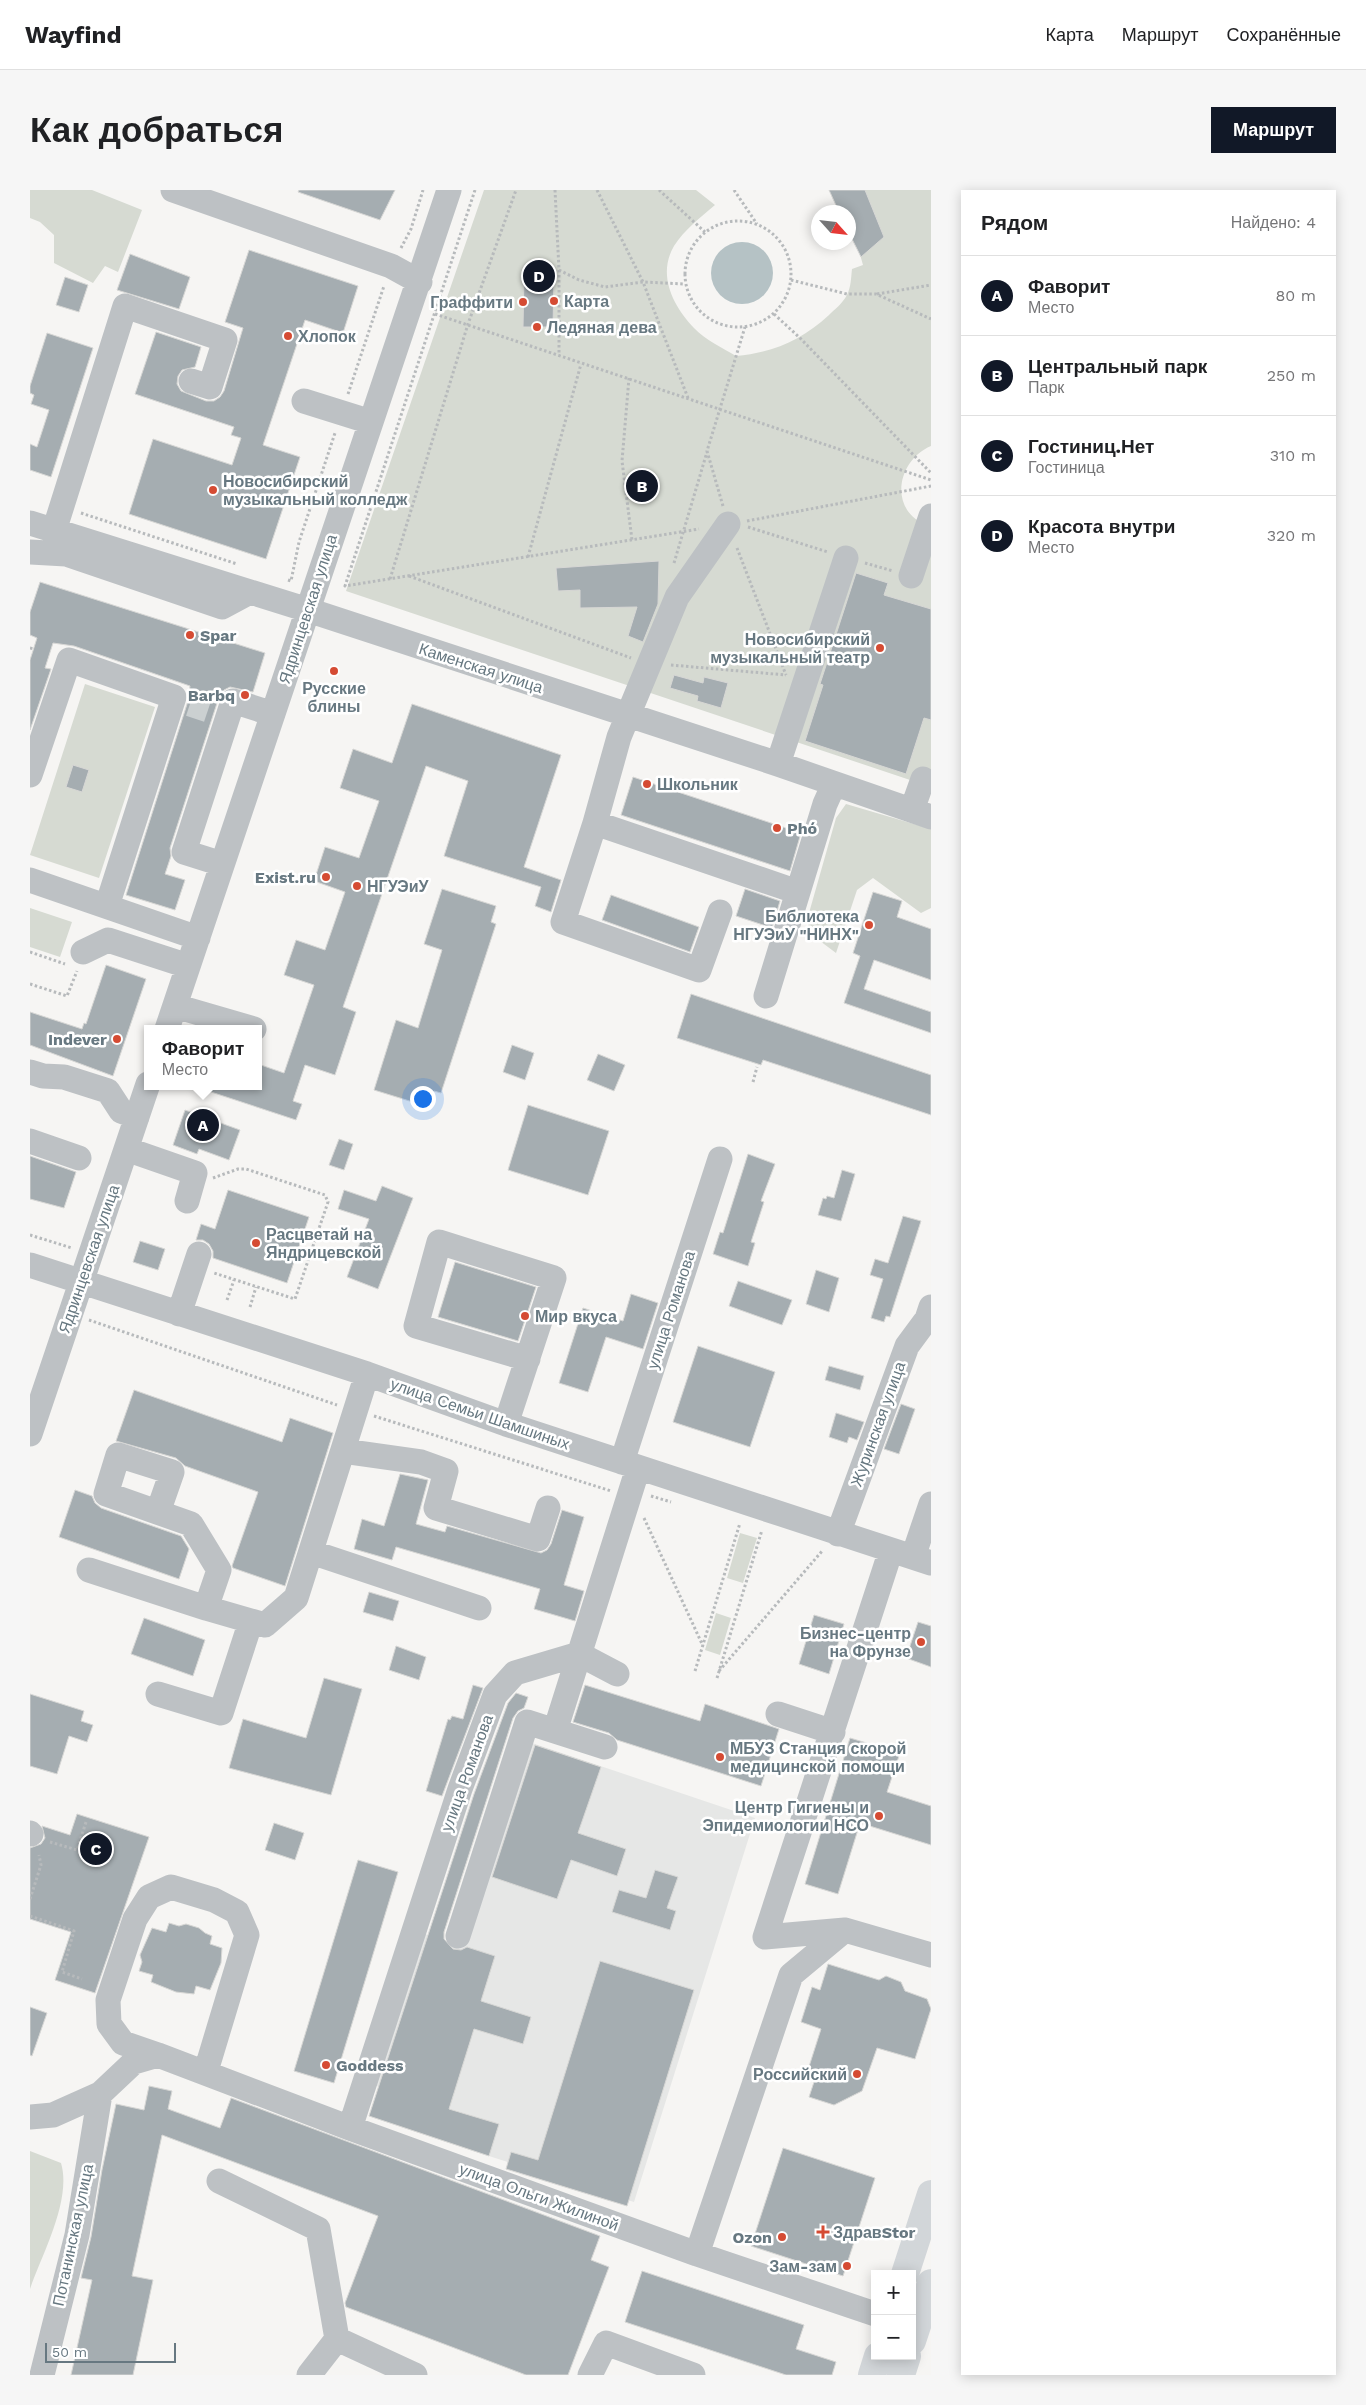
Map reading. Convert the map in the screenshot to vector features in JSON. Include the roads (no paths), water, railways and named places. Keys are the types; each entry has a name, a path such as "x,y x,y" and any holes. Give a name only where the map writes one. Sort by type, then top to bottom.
{"main road":[{"path":"906,2270 931,2194"},
{"path":"918,2332 931,2283"},
{"path":"872,2375 877,2360"},
{"path":"901,2375 906,2360"}],"street":[{"path":"173,190 391,266 420,282"},
{"name":"Ядринцевская улица","path":"171,1017 420,282 449,190"},
{"path":"191,381 210,387 225,340 126,306 62,506 40,527 30,551 66,554 222,607 250,592"},
{"path":"304,401 371,422"},
{"path":"911,576 931,516"},
{"path":"720,912 699,970 563,922 620,737 677,597 728,524"},
{"name":"Каменская улица","path":"40,527 308,610 922,813"},
{"path":"778,764 846,558"},
{"path":"30,775 69,660 191,704 233,701 273,714"},
{"path":"222,864 184,852 233,701"},
{"path":"107,906 191,704"},
{"path":"922,813 923,779"},
{"path":"766,996 825,804 834,784"},
{"path":"595,823 792,890"},
{"path":"30,880 198,938"},
{"path":"83,952 108,940 188,966"},
{"path":"171,1017 226,1025"},
{"path":"30,1072 43,1076 64,1076 108,1092 113,1096 121,1111 137,1117"},
{"name":"Ядринцевская улица","path":"30,1434 146,1090"},
{"path":"30,1141 79,1158"},
{"path":"126,1149 195,1173 187,1201"},
{"name":"улица Романова","path":"350,2128 460,1789 495,1695 516,1673 579,1654 720,1159"},
{"path":"506,1424 528,1359 554,1278 439,1242 416,1326 528,1359"},
{"path":"179,1314 197,1260"},
{"name":"улица Семьи Шамшиных","path":"30,1265 367,1374 506,1424 631,1473 831,1541 912,1557"},
{"name":"Журинская улица","path":"831,1541 907,1346 930,1315"},
{"path":"89,1570 265,1625 296,1598 367,1374"},
{"path":"343,1451 421,1462 446,1472 436,1508 515,1533 538,1539 548,1508"},
{"path":"931,1504 912,1557 833,1732 765,1937 844,1930 931,1955"},
{"path":"158,1512 191,1524 219,1570 206,1608"},
{"path":"311,1552 479,1608"},
{"path":"158,1694 221,1712 251,1621"},
{"path":"555,1731 579,1654 617,1674"},
{"path":"778,1714 833,1732"},
{"path":"458,1936 527,1722 605,1747"},
{"name":"улица Ольги Жилиной","path":"206,2071 247,1934 237,1912 214,1900 171,1887 149,1897 135,1919 108,2000 109,2024 123,2042 206,2071 350,2128 697,2254 871,2313"},
{"path":"697,2254 790,1975 844,1930"},
{"path":"30,2117 53,2114 100,2094 134,2062 158,2055"},
{"name":"Потанинская улица","path":"42,2375 77,2234 100,2094"},
{"path":"219,2181 318,2229 337,2339 309,2375"},
{"path":"337,2339 415,2375"},
{"path":"590,2375 606,2343 693,2375"}],"tunnel":[{"path":"190,704 208,710"}],"place":[{"name":"Красота внутри","path":"539,276"},
{"name":"Карта","path":"554,301"},
{"name":"Граффити","path":"523,302"},
{"name":"Ледяная дева","path":"537,327"},
{"name":"Хлопок","path":"288,336"},
{"name":"Центральный парк","path":"642,486"},
{"name":"Новосибирский музыкальный колледж","path":"213,490"},
{"name":"Spar","path":"190,635"},
{"name":"Новосибирский музыкальный театр","path":"880,648"},
{"name":"Русские блины","path":"334,671"},
{"name":"Barbq","path":"245,695"},
{"name":"Школьник","path":"647,784"},
{"name":"Phó","path":"777,828"},
{"name":"Exist.ru","path":"326,877"},
{"name":"НГУЭиУ","path":"357,886"},
{"name":"Библиотека НГУЭиУ \"НИНХ\"","path":"869,925"},
{"name":"Indever","path":"117,1039"},
{"name":"Фаворит","path":"203,1125"},
{"name":"Расцветай на Яндрицевской","path":"256,1243"},
{"name":"Мир вкуса","path":"525,1316"},
{"name":"Бизнес-центр на Фрунзе","path":"921,1642"},
{"name":"МБУЗ Станция скорой медицинской помощи","path":"720,1757"},
{"name":"Центр Гигиены и Эпидемиологии НСО","path":"879,1816"},
{"name":"Гостиниц.Нет","path":"96,1849"},
{"name":"Goddess","path":"326,2065"},
{"name":"Российский","path":"857,2074"},
{"name":"ЗдравStor","path":"823,2232"},
{"name":"Ozon","path":"782,2237"},
{"name":"Зам-зам","path":"847,2266"}]}
